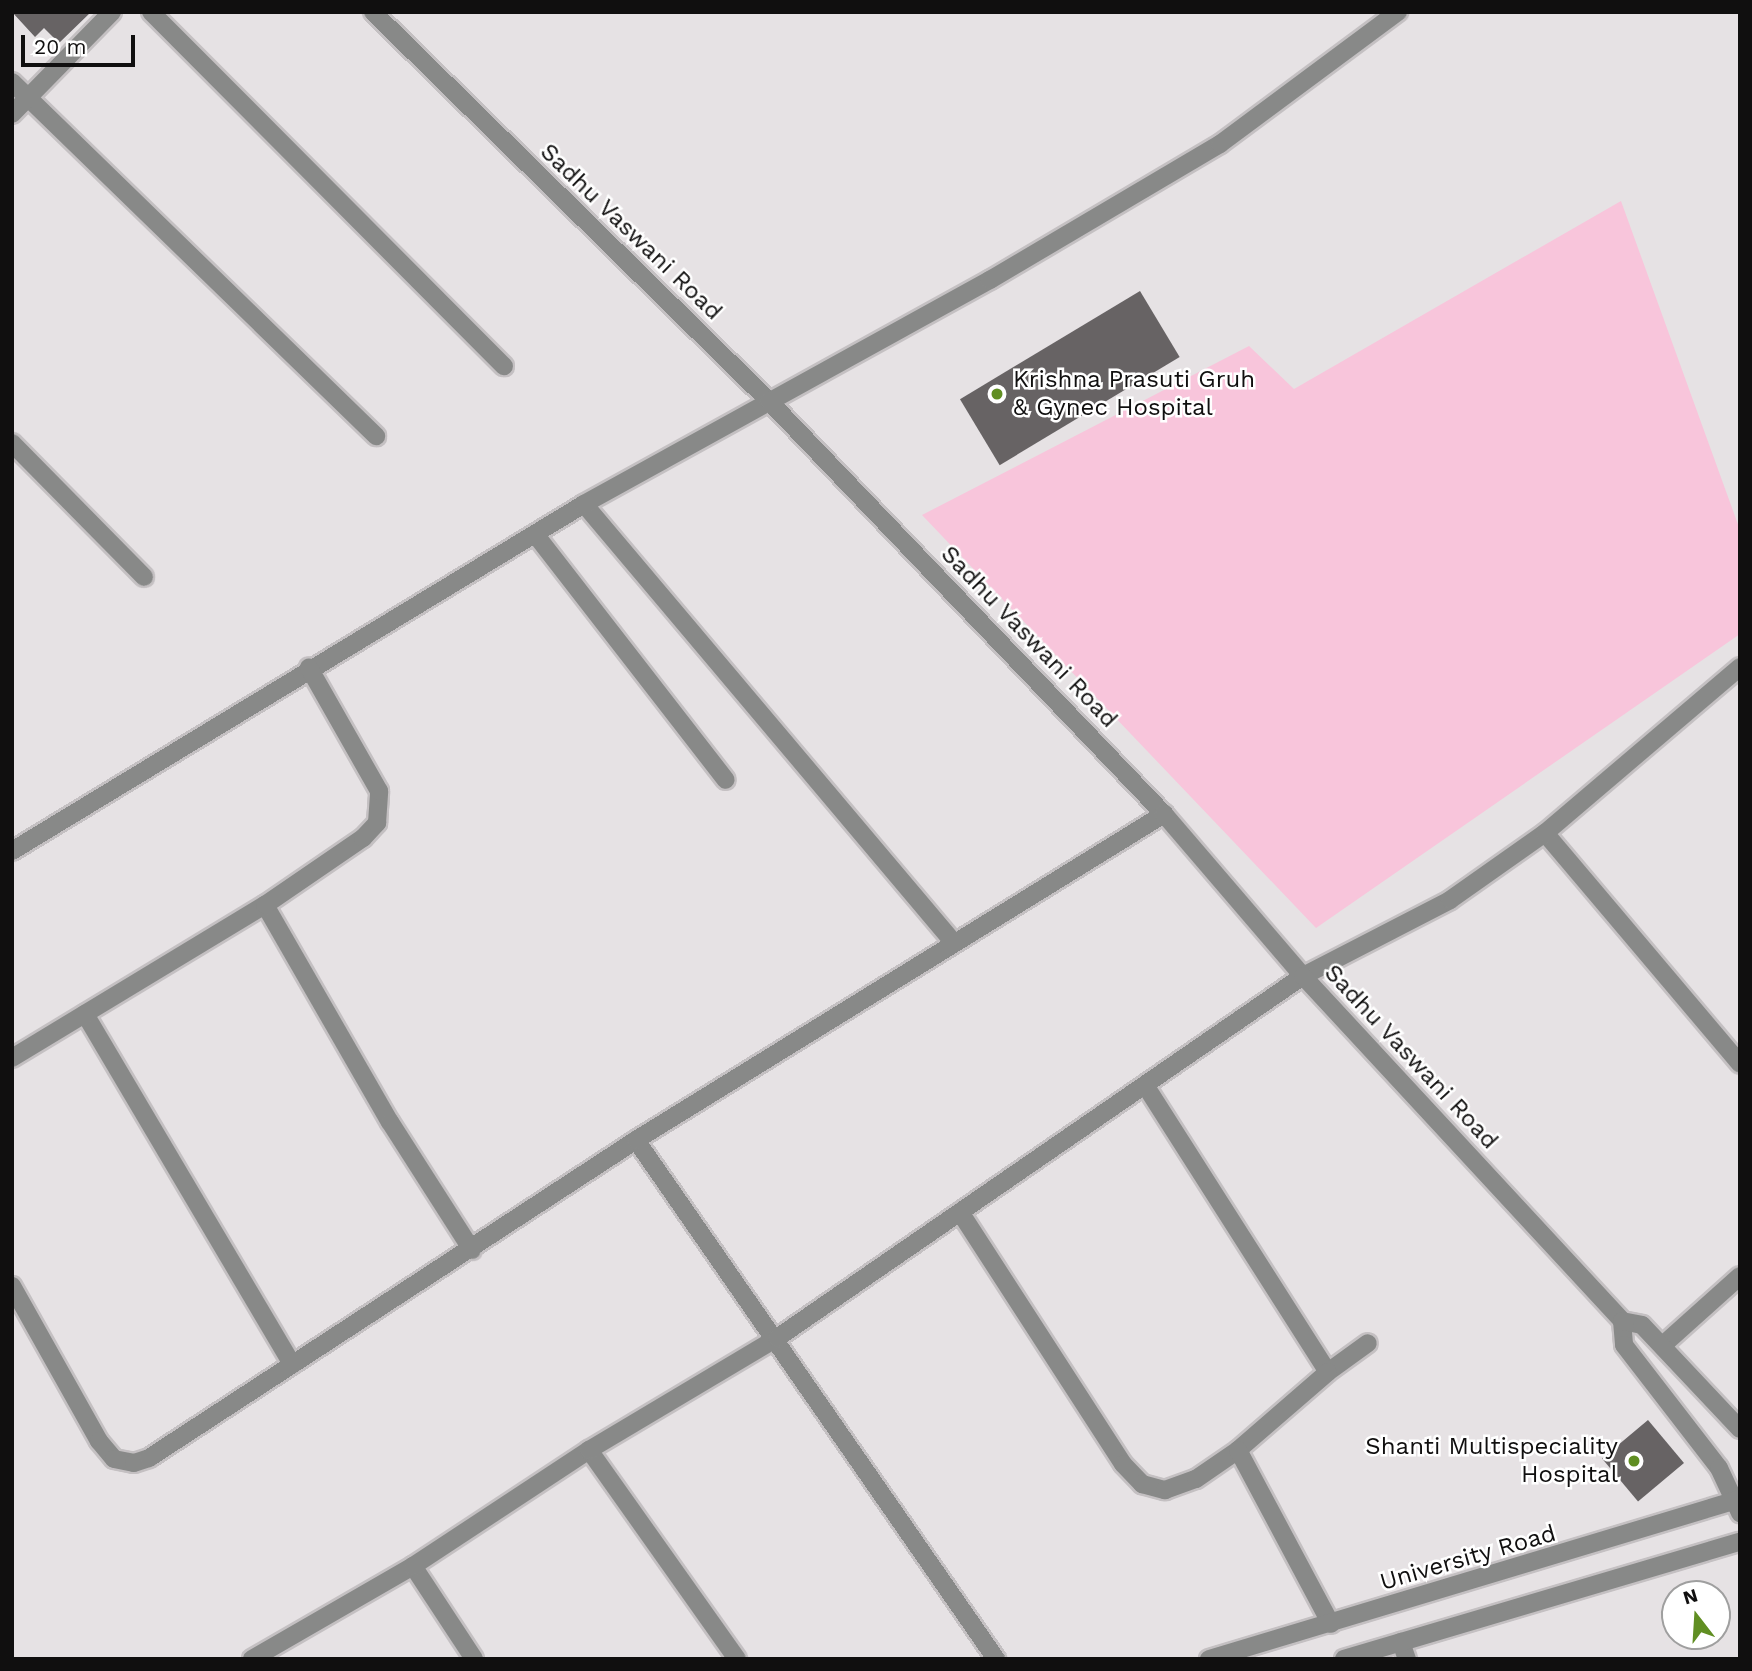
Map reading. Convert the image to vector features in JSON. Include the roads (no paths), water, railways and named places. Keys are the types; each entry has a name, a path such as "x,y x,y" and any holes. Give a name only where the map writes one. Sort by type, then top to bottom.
{"street":[{"path":"12,114 112,12"},
{"path":"151,12 504,366"},
{"name":"Sadhu Vaswani Road","path":"373,12 769,401 1164,814 1303,976 1622,1321"},
{"path":"12,851 309,667 584,504 990,280 1220,144 1398,12"},
{"path":"12,82 376,436"},
{"path":"12,443 144,578"},
{"path":"584,504 954,943"},
{"path":"535,534 726,780"},
{"path":"12,1058 265,905 363,838 377,823 381,807 379,791 309,667"},
{"path":"252,1659 413,1566 589,1450 777,1338 1303,976 1450,900 1545,833 1739,668"},
{"path":"12,1286 99,1441 114,1459 134,1463 149,1458 472,1250 636,1140 1164,814"},
{"path":"1545,833 1740,1064"},
{"path":"265,905 390,1122 472,1250"},
{"path":"85,1014 292,1364"},
{"path":"1145,1085 1328,1372"},
{"path":"636,1140 777,1338 996,1659"},
{"path":"960,1212 1123,1464 1142,1484 1165,1490 1196,1479 1238,1450 1328,1372 1368,1343"},
{"path":"1663,1345 1740,1276"},
{"path":"1738,1504 1719,1468 1624,1345 1622,1321 1642,1325 1740,1429"},
{"path":"589,1450 737,1659"},
{"path":"1238,1450 1331,1624"},
{"name":"University Road","path":"1209,1659 1738,1504"},
{"path":"1344,1659 1404,1650 1740,1542"},
{"path":"413,1566 474,1659"}],"place":[{"name":"Krishna Prasuti Gruh & Gynec Hospital","path":"997,394"},
{"name":"Shanti Multispeciality Hospital","path":"1634,1461"}]}
